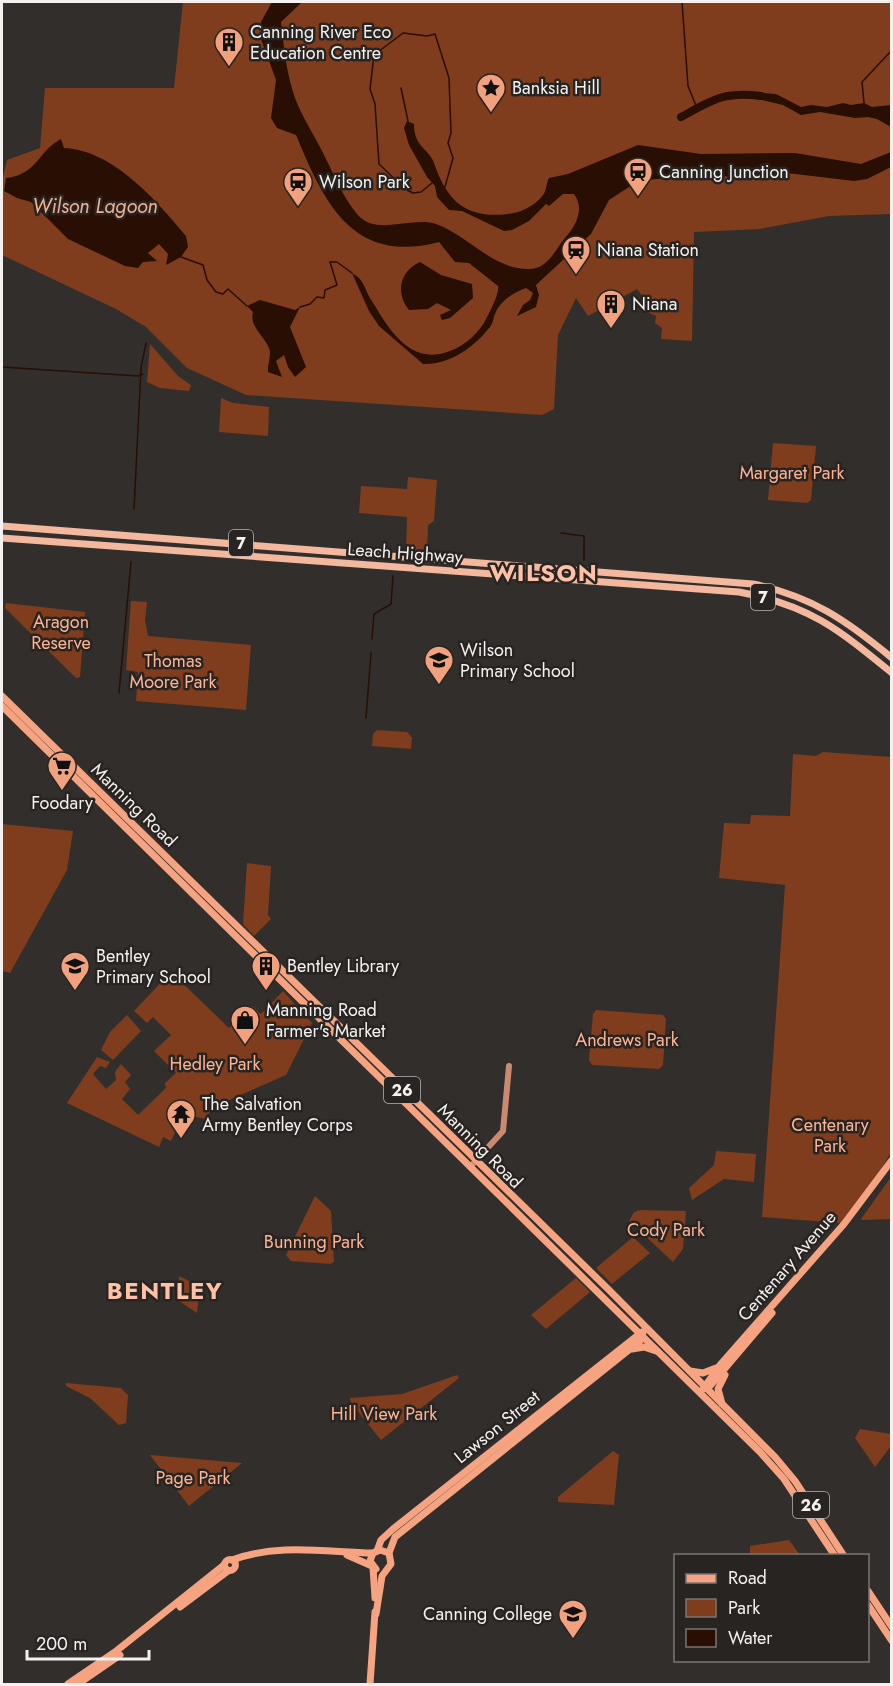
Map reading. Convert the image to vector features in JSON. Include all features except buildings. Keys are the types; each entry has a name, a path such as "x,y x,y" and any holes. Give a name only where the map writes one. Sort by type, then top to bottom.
{"highway":[{"name":"Leach Highway","path":"2,526 742,582 789,592 828,610 851,624 891,658"},
{"name":"Leach Highway","path":"2,538 739,592 780,601 809,612 834,626 891,672"},
{"path":"770,588 804,603 809,612"}],"main road":[{"name":"Manning Road","path":"2,696 473,1164 780,1474 834,1554"},
{"name":"Manning Road","path":"2,706 473,1164 654,1335 789,1473 843,1554"},
{"path":"473,1164 503,1131 509,1066"},
{"name":"Centenary Avenue","path":"704,1388 720,1365 844,1224 891,1160"},
{"name":"Centenary Avenue","path":"704,1388 862,1209 891,1167"},
{"path":"627,1321 628,1330 624,1349 644,1347 660,1354"},
{"path":"641,1322 641,1334 654,1335"},
{"path":"723,1406 718,1389 721,1380 762,1325"},
{"name":"Lawson Street","path":"389,1553 392,1541 399,1533 641,1334"},
{"name":"Lawson Street","path":"375,1552 381,1540 393,1529 624,1349"},
{"path":"687,1370 703,1374 720,1365"},
{"path":"695,1387 704,1388 705,1397"},
{"path":"68,1684 115,1653 247,1555 294,1549 342,1553 389,1553 392,1561 381,1583 370,1684"},
{"path":"375,1552 372,1567 376,1614"},
{"path":"342,1553 380,1571 387,1569"},
{"path":"78,1684 230,1566"},
{"path":"869,1594 891,1627"},
{"path":"869,1610 891,1641"}],"green space":[{"path":"183,2 891,2 891,214 829,216 760,229 694,232 692,341 661,339 662,328 655,323 656,316 643,310 644,298 637,289 588,316 576,298 558,335 554,409 542,415 246,395 187,368 146,327 116,309 2,255 2,181 7,160 40,148 45,88 174,88"},
{"path":"150,344 178,376 191,385 189,391 160,388 147,382"},
{"path":"221,398 233,403 269,407 268,436 219,432"},
{"name":"Margaret Park","path":"773,443 816,446 811,500 807,503 768,500"},
{"path":"408,477 437,480 434,521 428,525 427,551 406,550 407,517 359,513 361,486 407,489"},
{"name":"Thomas Moore Park","path":"131,601 147,602 145,620 148,636 251,645 246,710 136,701 138,672 126,670"},
{"name":"Aragon Reserve","path":"6,603 85,612 80,677 76,678 5,608"},
{"path":"377,730 407,732 412,738 411,749 372,746 373,734"},
{"name":"Centenary Park","path":"823,752 891,757 891,1152 871,1187 841,1223 762,1217 785,885 719,878 724,823 750,824 751,815 790,816 793,754 816,756"},
{"path":"2,824 73,831 67,870 10,973 2,971"},
{"path":"247,863 271,866 268,915 271,919 254,936 243,924"},
{"name":"Hedley Park","path":"171,972 229,1028 252,1006 261,1014 283,991 312,1023 286,1075 213,1107 205,1119 193,1116 179,1124 171,1141 163,1137 159,1147 67,1103 97,1057 110,1062 106,1068 100,1066 93,1074 106,1089 116,1080 115,1072 121,1064 131,1075 125,1082 130,1089 122,1099 138,1115 166,1088 165,1083 176,1073 154,1051 171,1035 153,1017 147,1023 134,1011"},
{"name":"Andrews Park","path":"596,1010 663,1015 666,1019 663,1065 659,1069 592,1065 589,1060 593,1014"},
{"path":"127,1015 141,1031 113,1060 101,1050 110,1032"},
{"path":"716,1151 756,1154 754,1182 724,1179 692,1200 689,1188 714,1165"},
{"path":"891,1177 891,1219 862,1220 861,1219"},
{"name":"Bunning Park","path":"315,1196 331,1211 334,1262 330,1264 291,1261 286,1255"},
{"name":"Cody Park","path":"640,1210 686,1211 683,1249 673,1262 629,1221 634,1212"},
{"path":"633,1237 650,1253 612,1284 596,1268"},
{"path":"179,1276 198,1289 197,1313 179,1301"},
{"path":"576,1278 590,1292 546,1329 531,1315"},
{"name":"Hill View Park","path":"457,1375 459,1378 381,1440 351,1403 350,1398 402,1394"},
{"path":"66,1383 121,1388 128,1395 126,1423 119,1425 90,1398 66,1386"},
{"path":"860,1429 891,1434 891,1446 875,1467 855,1438"},
{"path":"613,1451 619,1455 614,1505 558,1502 558,1497"},
{"name":"Page Park","path":"150,1455 242,1463 189,1506"},
{"path":"789,1540 799,1554 750,1554 750,1546"}],"water":[{"path":"272,2 302,2 281,22 289,79 301,112 343,193 357,214 365,221 374,224 426,222 436,224 492,258 516,268 536,268 550,258 573,228 578,217 579,206 574,194 563,194 549,206 546,204 529,221 512,230 504,231 462,211 449,210 437,197 435,186 427,177 409,145 404,128 407,121 414,124 416,138 432,158 439,177 452,198 460,205 481,214 513,213 532,206 544,193 549,178 568,174 638,145 701,154 795,153 861,164 891,152 891,167 867,179 854,181 787,173 747,180 712,174 646,180 629,187 609,200 591,234 536,285 539,295 536,307 517,316 533,293 526,288 517,292 500,305 490,327 469,348 452,358 433,364 423,364 379,326 369,311 352,273 361,281 383,319 399,339 408,347 431,355 456,348 477,333 491,310 498,286 469,263 455,262 439,242 409,247 384,244 363,236 345,222 318,183 296,135 277,128 271,118 276,80 261,39 261,22"},
{"path":"755,93 776,94 801,107 811,105 827,107 843,103 851,105 864,103 872,107 891,105 891,127 868,117 855,118 820,112 801,115 783,105 753,98"},
{"name":"Wilson Lagoon","path":"61,139 64,148 82,151 100,158 116,167 148,193 186,236 188,247 181,257 166,265 168,254 159,244 148,253 157,261 143,262 138,268 125,266 68,239 31,202 4,191 6,178 16,176 31,168 53,144"},
{"path":"420,262 441,275 472,284 473,298 450,318 442,320 440,315 451,310 437,303 428,309 409,310 402,296 402,283 408,271"},
{"path":"260,300 295,310 300,307 290,327 306,367 295,377 284,355 276,361 282,377 268,372 269,348 253,322 253,312 247,306"}],"waterway":[{"path":"682,2 688,86 697,108"},
{"path":"432,183 421,192 413,193 405,189 379,164 375,104 370,89 374,55 403,33 427,36 435,34 449,78 451,133 448,143 453,158 445,187"},
{"path":"864,103 862,82 892,50"},
{"path":"401,88 408,121"},
{"path":"681,117 719,98 737,95 761,96"},
{"path":"181,257 203,265 207,280 216,292 223,294 228,289 247,306"},
{"path":"300,307 310,304 317,297 324,298 325,290 337,285 330,262 337,262 352,273"},
{"path":"134,509 141,368 146,343"},
{"path":"2,367 138,376 143,374"},
{"path":"561,533 584,536 584,560"},
{"path":"119,693 131,562"},
{"path":"372,639 374,614 391,604 393,576"},
{"path":"366,718 371,653"}],"place":[{"name":"Canning River Eco Education Centre","path":"229,68"},
{"name":"Banksia Hill","path":"491,114"},
{"name":"Canning Junction","path":"638,198"},
{"name":"Wilson Park","path":"298,208"},
{"name":"Niana Station","path":"576,276"},
{"name":"Niana","path":"611,330"},
{"name":"Wilson Primary School","path":"439,686"},
{"name":"Foodary","path":"62,792"},
{"name":"Bentley Primary School","path":"75,992"},
{"name":"Bentley Library","path":"266,992"},
{"name":"Manning Road Farmer's Market","path":"245,1046"},
{"name":"The Salvation Army Bentley Corps","path":"181,1140"},
{"name":"Canning College","path":"573,1640"}],"district":[{"name":"WILSON","path":"544,573"},
{"name":"BENTLEY","path":"165,1291"}]}
